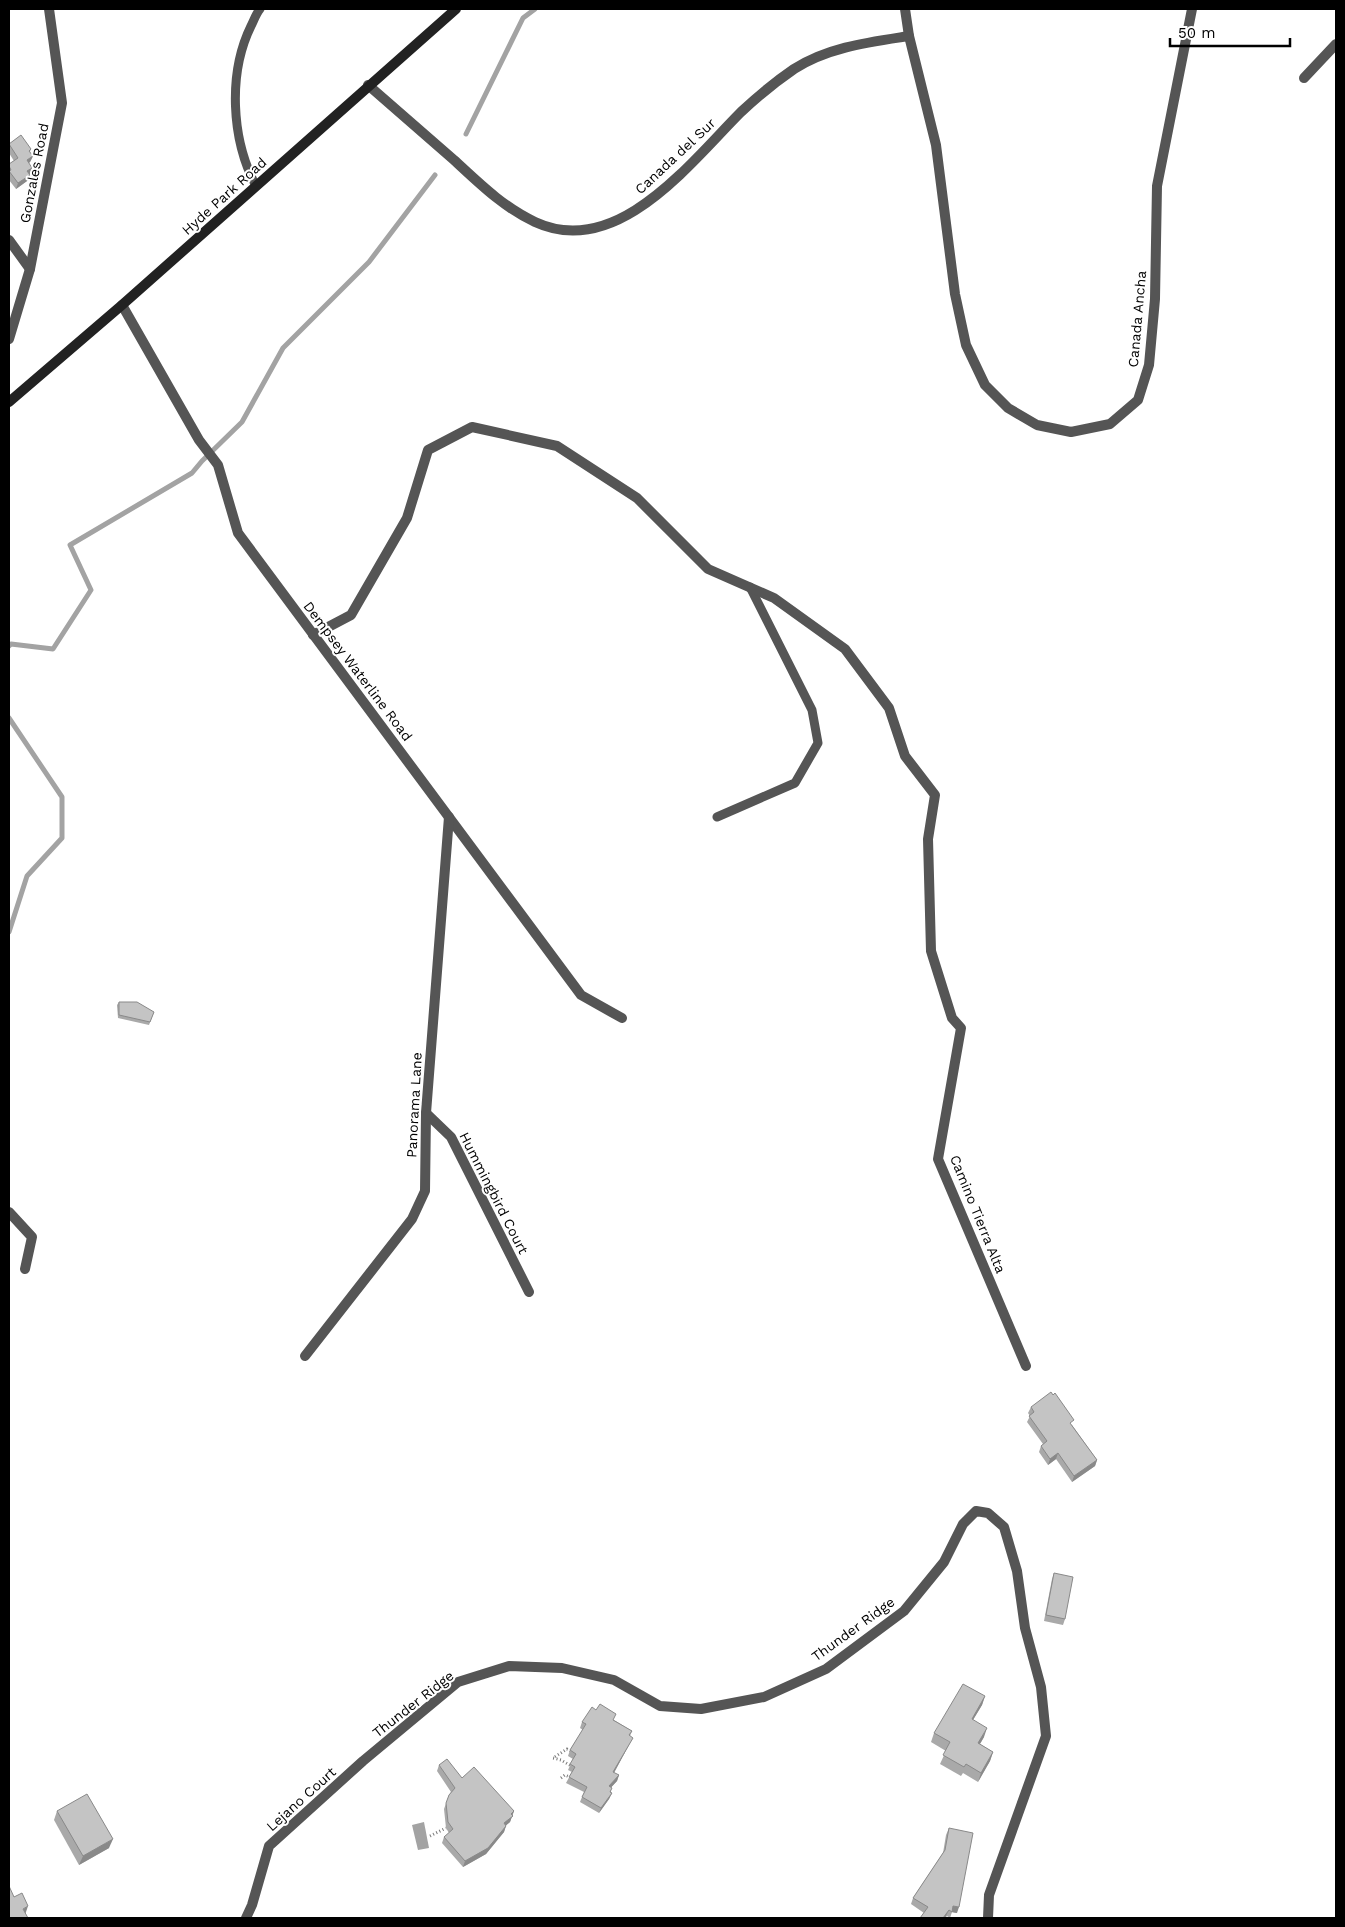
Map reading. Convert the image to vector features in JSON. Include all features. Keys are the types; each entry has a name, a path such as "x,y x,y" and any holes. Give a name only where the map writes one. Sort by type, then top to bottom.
{"main road":[{"name":"Hyde Park Road","path":"9,402 122,305 456,9"}],"street":[{"name":"Gonzales Road","path":"9,339 30,269 62,103 49,9"},
{"name":"Canada Ancha","path":"905,9 909,36 936,145 954,294 966,345 985,386 1008,408 1038,425 1071,432 1110,424 1138,400 1149,365 1155,299 1158,186 1192,9"},
{"name":"Canada del Sur","path":"368,85 509,208 546,226 575,231 613,222 642,206 687,167 748,106 783,77 804,63 834,51 909,36"},
{"path":"1304,78 1336,44"},
{"path":"9,240 30,269"},
{"name":"Dempsey Waterline Road","path":"122,305 199,440 218,465 238,533 581,995 622,1018"},
{"name":"Camino Tierra Alta","path":"313,634 351,615 407,518 428,450 472,427 556,446 637,498 708,569 774,598 844,649 889,708 905,756 935,795 928,839 931,951 952,1018 961,1028 938,1159 1026,1366"},
{"name":"Panorama Lane","path":"305,1356 412,1218 425,1191 426,1113 449,817"},
{"name":"Hummingbird Court","path":"426,1113 451,1137 529,1292"},
{"path":"9,1212 32,1237 24,1269"},
{"name":"Thunder Ridge","path":"363,1761 458,1682 509,1666 562,1668 614,1680 660,1706 701,1709 764,1697 826,1669 904,1611 944,1562 963,1524 976,1511 988,1513 1004,1527 1017,1571 1025,1628 1041,1687 1046,1736 989,1895 988,1918"},
{"name":"Lejano Court","path":"246,1918 252,1905 269,1846 363,1761"}],"lane":[{"path":"256,186 242,152 237,118 236,88 243,42 260,9"},
{"path":"717,817 795,783 818,742 812,710 750,587"}],"path":[{"path":"578,1769 553,1758 567,1749 579,1754"},
{"path":"561,1778 565,1775 576,1781"},
{"path":"430,1836 446,1828"}],"shaded area":[{"path":"424,1822 429,1848 418,1850 412,1825"}],"building":[{"path":"21,135 31,149 29,151 33,156 27,160 32,168 27,171 30,175 18,183 9,171 11,170 9,164 18,158 9,144"},
{"path":"119,1002 137,1002 154,1012 150,1022 119,1015"},
{"path":"1051,1392 1053,1395 1055,1393 1074,1420 1070,1423 1097,1460 1074,1476 1058,1453 1050,1459 1041,1446 1047,1441 1029,1416 1034,1412 1031,1407"},
{"path":"1054,1573 1073,1577 1065,1619 1046,1615"},
{"path":"963,1684 985,1696 972,1719 987,1728 978,1743 993,1752 981,1773 966,1764 964,1767 943,1755 950,1742 934,1733"},
{"path":"600,1704 616,1714 613,1720 632,1731 629,1735 633,1738 613,1772 619,1775 609,1786 612,1788 610,1792 612,1793 601,1808 582,1797 587,1787 569,1777 575,1767 570,1764 576,1754 570,1750 586,1724 582,1722 592,1707 596,1710"},
{"path":"447,1759 462,1778 474,1767 514,1811 511,1814 513,1816 504,1823 506,1826 488,1848 465,1861 444,1837 453,1829 448,1822 446,1803 449,1795 455,1788 439,1765"},
{"path":"87,1794 113,1839 83,1856 57,1811"},
{"path":"949,1828 973,1833 959,1907 953,1906 952,1912 949,1910 943,1918 920,1918 928,1907 913,1898 945,1850"},
{"path":"9,1886 14,1897 22,1893 28,1906 23,1909 28,1918 9,1918"}],"waterway":[{"path":"466,134 523,18 535,9"},
{"path":"9,646 11,644 53,649 91,590 70,545 192,473 242,422 283,348 369,262 435,175"},
{"path":"9,718 62,797 62,838 27,876 9,932"}]}
